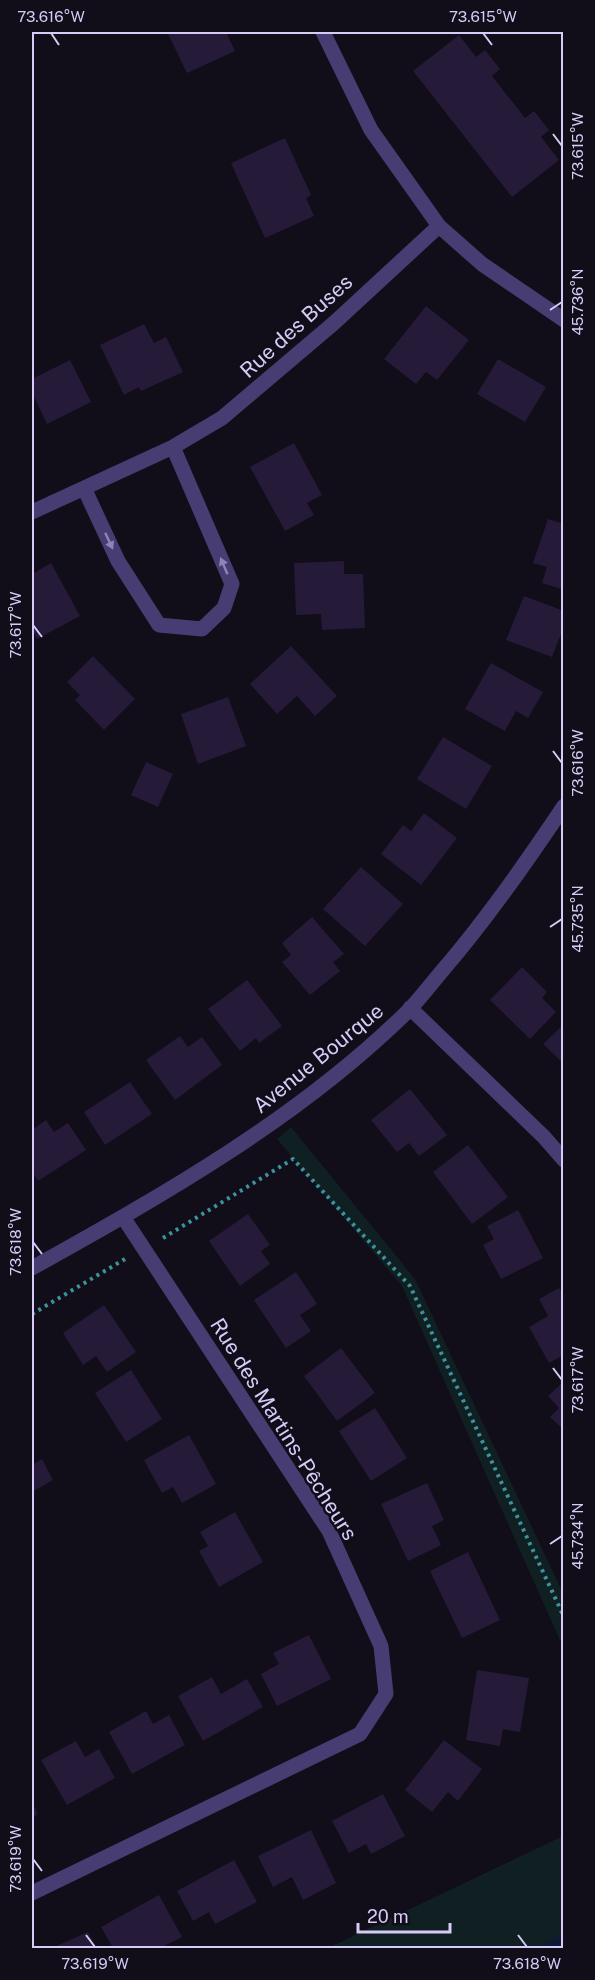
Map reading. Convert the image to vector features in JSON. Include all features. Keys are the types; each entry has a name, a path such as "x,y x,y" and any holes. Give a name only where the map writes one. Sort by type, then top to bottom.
{"street":[{"path":"323,32 371,130 439,226 482,264 564,320"},
{"name":"Rue des Buses","path":"32,512 173,447 222,418 334,322 439,226"},
{"path":"84,488 118,561 159,625 202,629 224,608 232,584 173,447"},
{"name":"Avenue Bourque","path":"32,1268 123,1217 270,1125 326,1082 411,1008 478,927 527,862 564,806"},
{"path":"411,1008 544,1137 564,1160"},
{"name":"Rue des Martins-Pêcheurs","path":"32,1893 360,1734 386,1694 381,1646 329,1531 123,1217"}],"path":[{"path":"172,1233 293,1159 410,1286 564,1617"},
{"path":"32,1314 113,1266"}],"shaded area":[{"path":"291,1127 415,1279 563,1593 563,1647 402,1286 277,1139"},
{"path":"563,1836 563,1948 328,1948"}],"building":[{"path":"167,32 226,32 235,51 187,73"},
{"path":"459,35 476,57 485,50 500,69 492,76 525,118 534,111 549,130 541,137 559,160 512,197 413,71"},
{"path":"285,138 311,195 306,198 314,216 265,238 231,163"},
{"path":"426,306 469,340 437,380 426,372 416,384 384,359"},
{"path":"144,324 154,343 166,337 183,372 141,391 139,387 124,395 100,345"},
{"path":"498,359 546,387 525,422 477,394"},
{"path":"70,360 91,402 47,424 32,392 32,379"},
{"path":"294,443 322,495 307,503 314,515 285,531 250,467"},
{"path":"548,519 564,524 564,590 542,583 547,567 533,563"},
{"path":"344,561 344,574 363,574 365,628 322,630 321,614 296,615 294,563"},
{"path":"51,563 80,616 37,639 32,629 32,574"},
{"path":"524,596 564,611 564,626 552,657 506,640"},
{"path":"291,646 337,696 315,716 297,696 277,714 250,684"},
{"path":"93,656 135,699 104,730 75,700 80,695 67,682"},
{"path":"491,663 543,692 528,718 516,711 505,731 465,709"},
{"path":"228,697 246,746 198,764 181,714"},
{"path":"443,737 492,766 466,809 417,779"},
{"path":"146,762 173,774 158,807 131,795"},
{"path":"424,813 457,838 421,885 381,854 403,825 411,831"},
{"path":"361,867 403,904 365,946 323,909"},
{"path":"312,917 344,954 333,962 340,971 310,995 282,962 291,955 282,943"},
{"path":"522,967 547,992 542,998 556,1012 530,1039 490,1000"},
{"path":"247,980 282,1026 259,1043 256,1038 240,1051 208,1009"},
{"path":"564,1024 564,1064 543,1044"},
{"path":"180,1036 188,1047 202,1037 222,1065 175,1100 146,1060"},
{"path":"130,1082 152,1114 105,1145 84,1112"},
{"path":"410,1089 447,1135 419,1156 409,1143 397,1152 371,1120"},
{"path":"46,1120 54,1132 68,1123 86,1150 38,1181 32,1171 32,1130"},
{"path":"468,1145 508,1197 472,1224 433,1172"},
{"path":"518,1210 543,1258 501,1279 483,1245 494,1239 487,1226"},
{"path":"248,1214 270,1245 261,1251 270,1264 240,1286 209,1241"},
{"path":"296,1272 317,1304 300,1315 311,1331 286,1348 254,1300"},
{"path":"559,1288 564,1296 564,1355 549,1363 529,1327 548,1316 539,1299"},
{"path":"104,1305 136,1352 107,1372 96,1356 83,1365 63,1333"},
{"path":"341,1348 375,1393 337,1421 304,1376"},
{"path":"131,1370 162,1419 126,1442 95,1393"},
{"path":"564,1381 564,1430 550,1417 559,1408 548,1396"},
{"path":"375,1408 407,1458 371,1481 339,1431"},
{"path":"189,1435 216,1484 182,1503 173,1487 162,1493 144,1460"},
{"path":"42,1459 53,1480 32,1492 32,1465"},
{"path":"427,1483 444,1520 432,1526 441,1545 408,1561 381,1504"},
{"path":"235,1512 263,1562 219,1587 199,1551 208,1546 200,1532"},
{"path":"468,1552 500,1620 462,1638 430,1571"},
{"path":"309,1635 331,1679 277,1706 261,1674 279,1664 273,1653"},
{"path":"477,1670 529,1678 520,1732 503,1729 500,1746 466,1740"},
{"path":"212,1677 221,1694 247,1679 263,1707 203,1741 178,1696"},
{"path":"146,1711 153,1724 169,1715 185,1745 132,1774 109,1732"},
{"path":"444,1740 482,1769 458,1801 448,1792 432,1812 405,1790"},
{"path":"76,1741 85,1757 99,1749 115,1778 67,1805 41,1760"},
{"path":"383,1794 405,1836 371,1854 366,1844 349,1853 332,1821"},
{"path":"32,1802 38,1814 32,1818"},
{"path":"311,1830 336,1883 303,1900 292,1877 273,1887 258,1856"},
{"path":"234,1860 257,1902 215,1924 209,1912 193,1921 177,1891"},
{"path":"159,1895 182,1937 160,1948 113,1948 101,1927"},
{"path":"88,1932 96,1948 52,1948"}],"waterway":[{"path":"546,1948 564,1939"}]}
